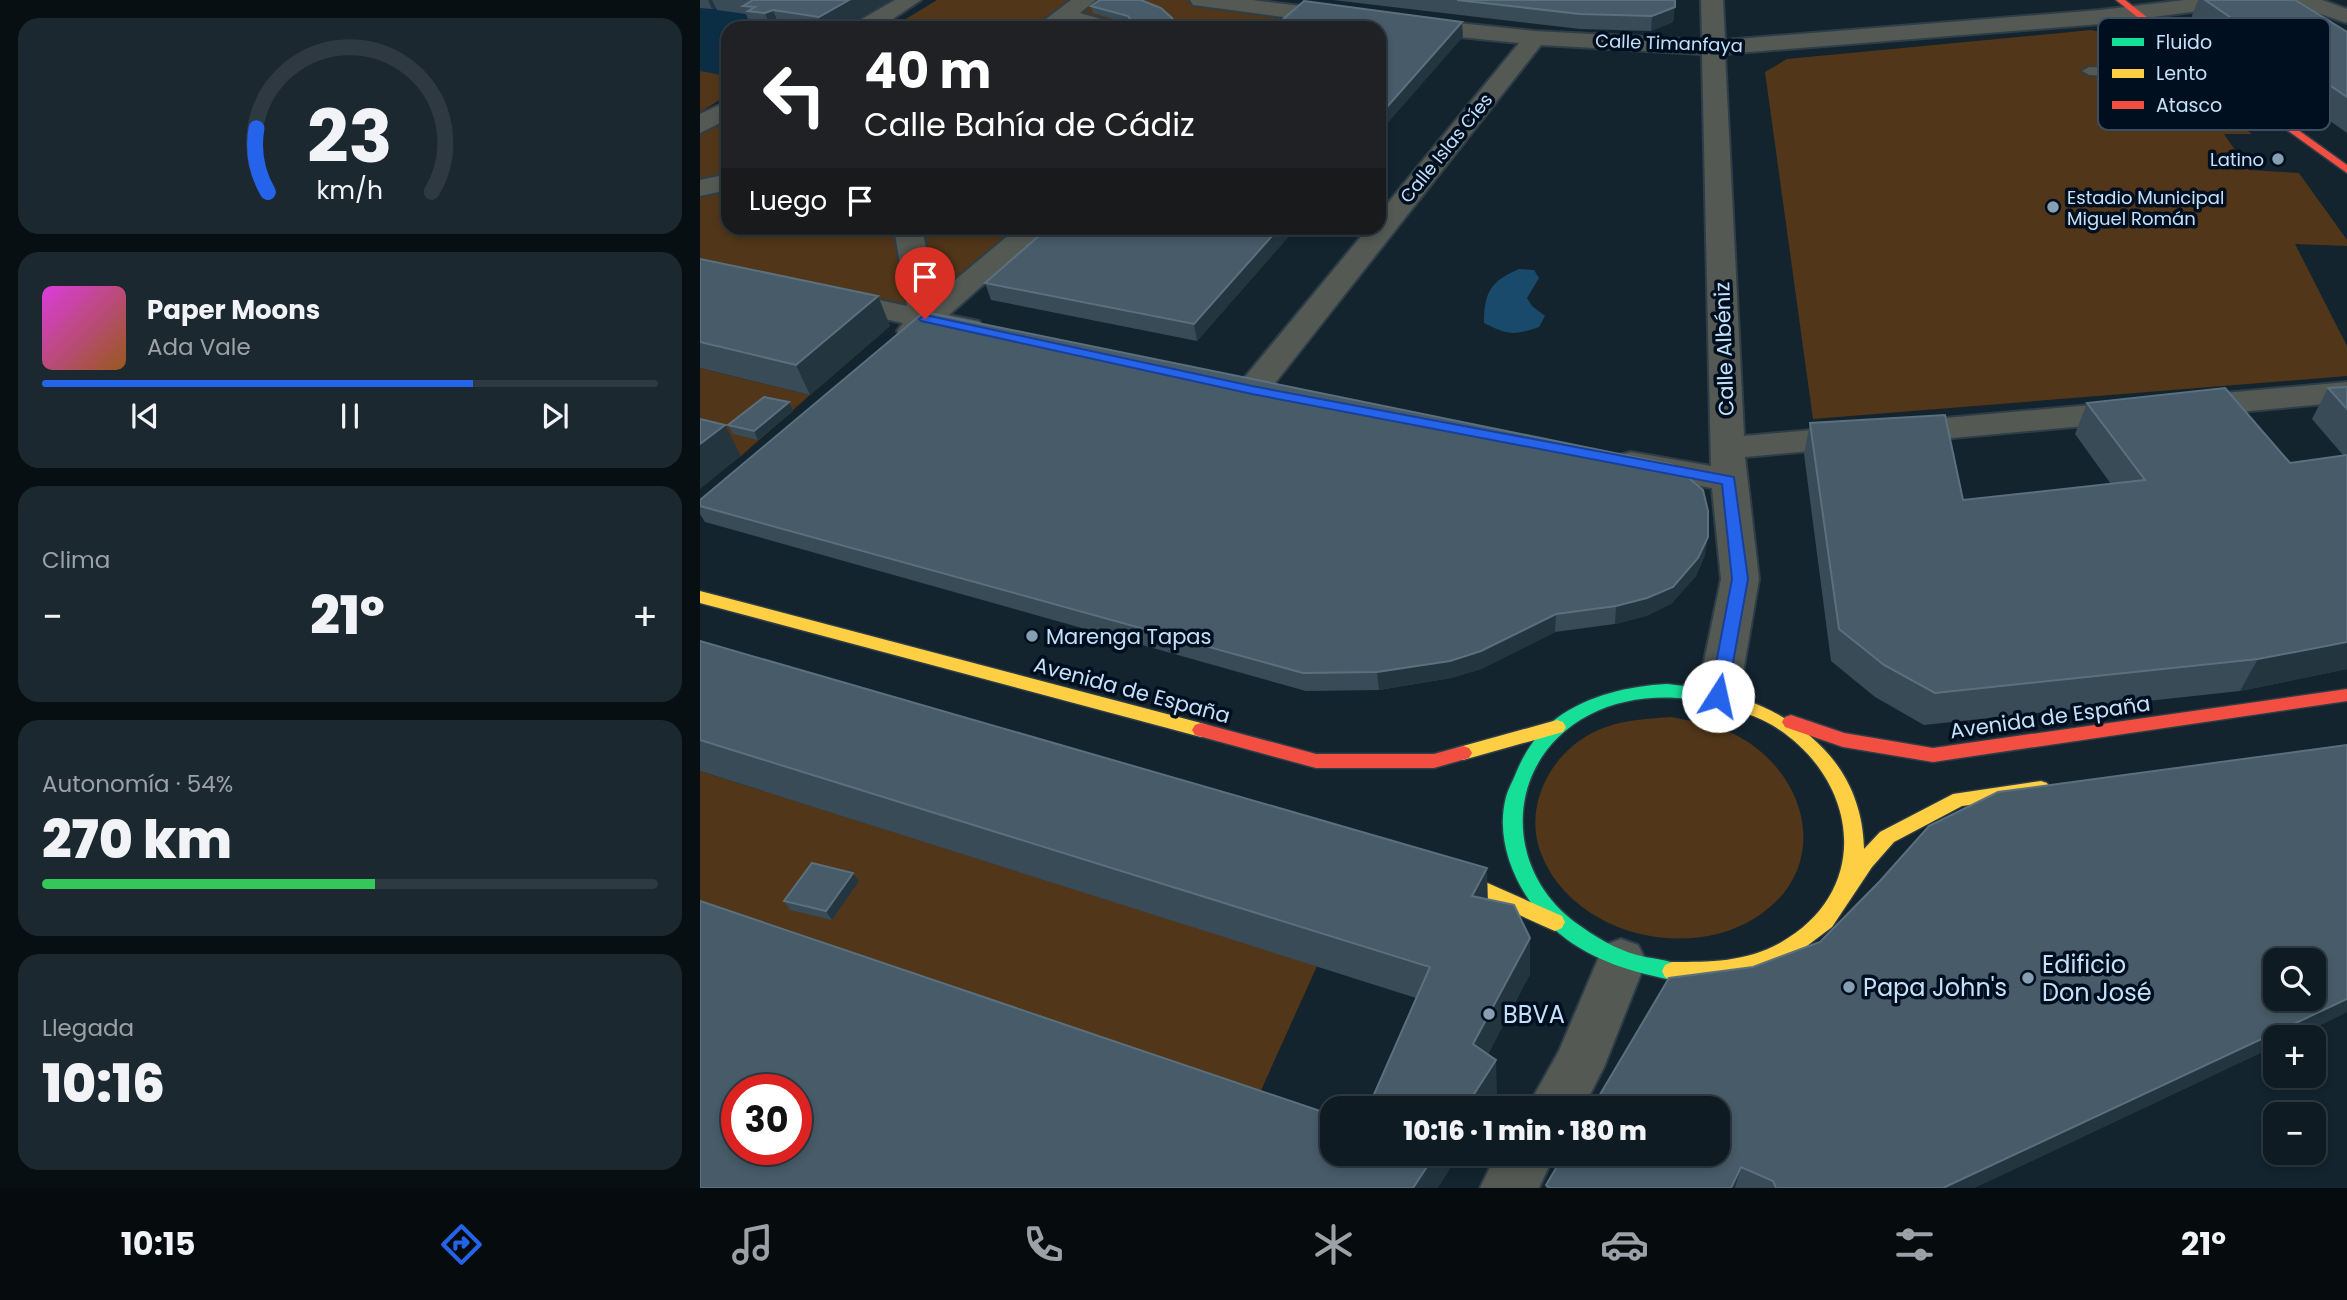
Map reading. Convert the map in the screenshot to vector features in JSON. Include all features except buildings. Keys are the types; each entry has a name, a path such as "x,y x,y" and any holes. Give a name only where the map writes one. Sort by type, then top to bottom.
{"main road":[{"path":"2129,7 2143,18"},
{"path":"2292,130 2347,170"},
{"name":"Avenida de España","path":"700,597 1316,761 1434,761 1557,727"},
{"path":"1561,924 1529,885 1512,842 1512,798 1528,759 1557,727 1591,705 1631,693 1675,690 1718,696 1762,712 1802,737 1832,770 1850,809 1855,851 1844,893"},
{"name":"Avenida de España","path":"1762,712 1843,740 1933,755 2347,695"},
{"path":"1421,862 1561,924 1589,945 1621,961 1675,973 1729,972 1778,956 1818,929 1881,841 1952,801 2061,785"}],"street":[{"path":"875,21 910,0"},
{"path":"1055,21 1084,0"},
{"name":"Calle Timanfaya","path":"1201,0 1294,6 1377,21"},
{"name":"Calle Albéniz","path":"1712,0 1728,464 1740,579 1718,696"},
{"name":"Calle Timanfaya","path":"1386,22 1535,38 1715,48 2129,7 2237,0"},
{"path":"2302,0 2347,16"},
{"path":"1277,21 1294,6"},
{"name":"Calle Islas Cíes","path":"1386,223 1535,38"},
{"path":"700,125 721,112"},
{"path":"700,188 721,184"},
{"path":"909,235 925,319"},
{"path":"884,354 1025,235"},
{"name":"Calle Islas Cíes","path":"1252,390 1377,235"},
{"path":"809,294 993,334"},
{"path":"1605,458 1728,464 2347,392"},
{"path":"1562,1096 1578,1067 1621,961"},
{"path":"1508,1188 1521,1166"}],"lane":[{"path":"2088,71 2098,71"}],"shaded area":[{"path":"700,0 891,0 856,21 721,21 721,75 700,71"},
{"path":"937,0 1201,0 1288,12 1277,21 902,21"},
{"name":"Estadio Municipal Miguel Román","path":"2091,30 2098,32 2098,130 2247,130 2252,134 2224,134 2249,170 2299,173 2347,240 2347,246 2295,244 2347,346 2347,376 1813,419 1765,72 1787,59"},
{"path":"700,71 721,75 721,99 700,112"},
{"path":"721,112 721,235 1025,235 925,319 700,265 700,125"},
{"path":"1519,269 1534,270 1539,278 1527,298 1532,306 1545,316 1539,327 1523,332 1505,332 1484,323 1486,303 1496,283"},
{"path":"700,368 810,395 741,456 700,446"},
{"path":"1671,717 1722,729 1751,744 1772,763 1788,784 1799,807 1803,831 1802,855 1793,879 1778,900 1755,918 1728,931 1698,938 1666,938 1635,933 1606,922 1580,905 1558,883 1542,856 1537,838 1535,820 1538,802 1552,769 1564,754 1578,742 1603,728 1631,721"},
{"path":"700,771 1317,966 1249,1117 700,928"}],"traffic: fast":[{"path":"1672,971 1634,964 1599,949 1567,928 1541,901 1522,870 1513,836 1515,799 1537,749 1553,731 1573,716 1608,700 1631,694 1667,691 1703,694"}],"traffic: slow":[{"path":"700,597 1201,730"},
{"path":"1703,694 1746,706 1778,720 1796,733 1827,765 1848,804 1853,825 1854,858 1844,893"},
{"path":"1463,753 1557,727"},
{"path":"1672,971 1723,971 1756,963 1788,949 1825,921 1865,861 1887,837 1959,799 2041,788"},
{"path":"1440,870 1555,922"}],"traffic: jam":[{"path":"2120,0 2143,18"},
{"path":"2292,130 2347,170"},
{"path":"1791,722 1843,740 1933,755 2347,695"},
{"path":"1201,730 1316,761 1434,761 1463,753"}],"place":[{"name":"Latino","path":"2278,159"},
{"name":"Estadio Municipal Miguel Román","path":"2053,207"},
{"name":"Marenga Tapas","path":"1032,636"},
{"name":"Edificio Don José","path":"2028,978"},
{"name":"Papa John's","path":"1849,987"},
{"name":"BBVA","path":"1489,1014"}],"route":[{"path":"925,319 1252,390 1728,480 1740,579 1718,696"}]}
